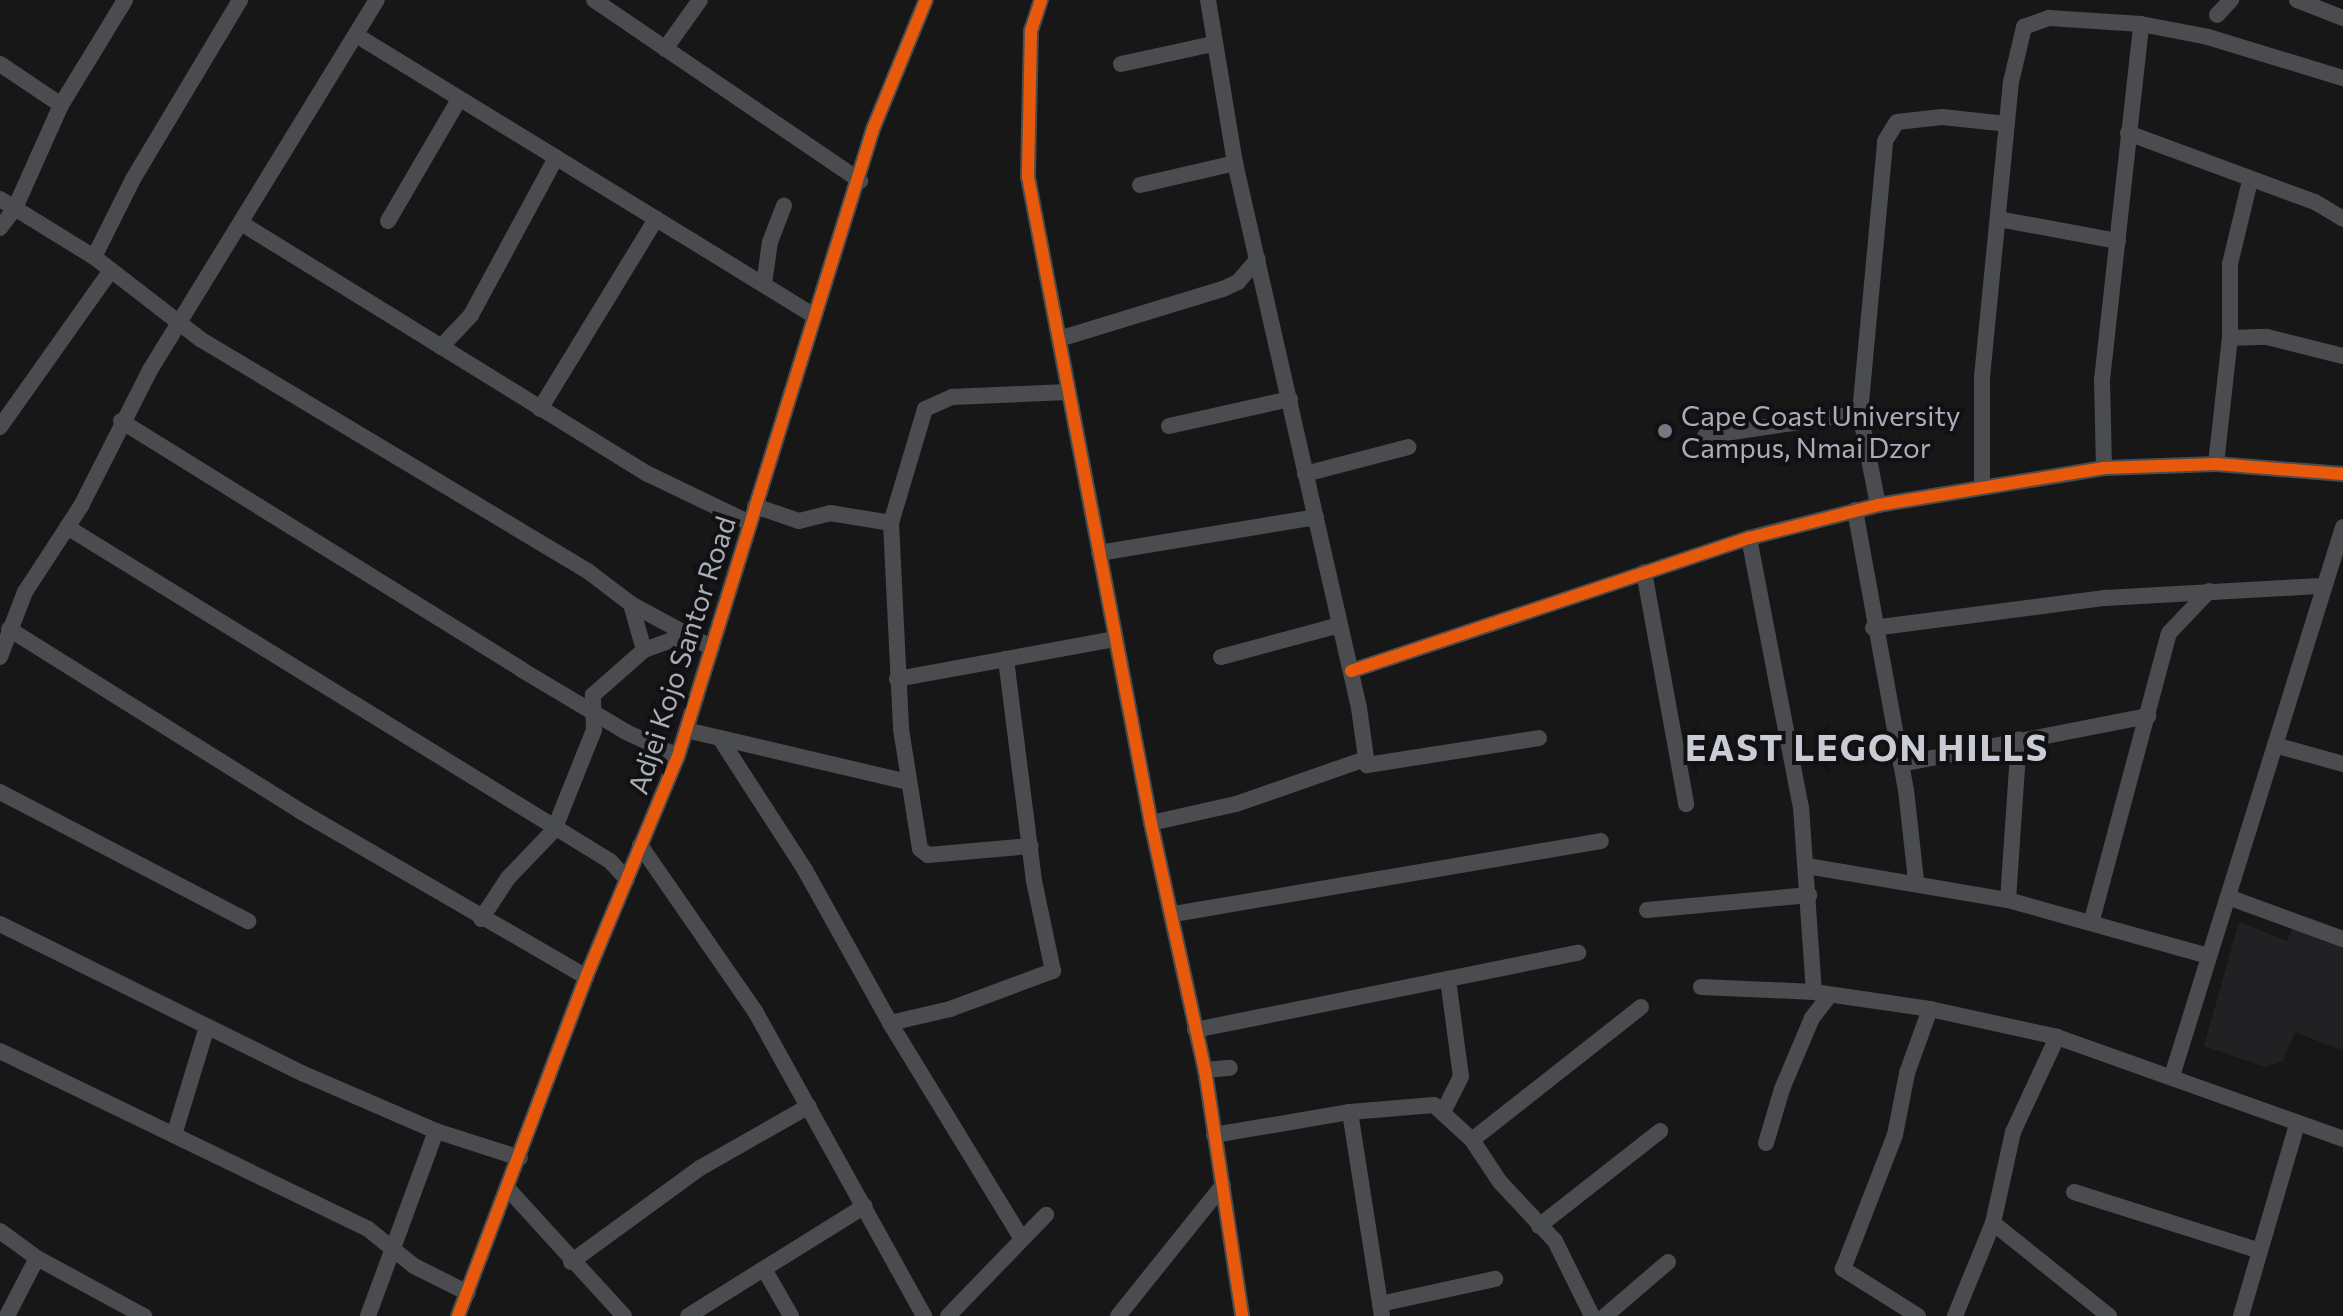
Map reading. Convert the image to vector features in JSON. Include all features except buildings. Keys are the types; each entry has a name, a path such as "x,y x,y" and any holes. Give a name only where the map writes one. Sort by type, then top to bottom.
{"street":[{"path":"0,228 7,204 61,105 125,0"},
{"path":"94,257 133,179 240,0"},
{"path":"0,657 25,592 67,527 121,421 377,0"},
{"path":"594,0 860,181"},
{"path":"665,49 700,0"},
{"name":"Adjei Kojo Santor Road","path":"458,1316 586,977 678,756 813,315 860,181 886,90 926,0"},
{"path":"1041,0 1031,30 1028,177 1151,823 1174,914 1205,1070 1242,1316"},
{"path":"1208,0 1235,163 1351,671 1365,759 1370,767 1539,738"},
{"path":"2217,15 2231,0"},
{"path":"2297,0 2343,18"},
{"path":"1982,487 1982,377 2007,124 2024,27 2049,18 2141,24 2208,37 2343,78"},
{"path":"2104,468 2102,380 2141,24"},
{"path":"356,35 458,101 813,315"},
{"path":"1121,64 1213,44"},
{"path":"0,64 61,105"},
{"path":"388,221 458,101"},
{"path":"1878,505 1860,413 1885,141 1897,122 1942,117 2007,124"},
{"path":"2128,133 2250,181 2315,202 2343,219"},
{"path":"441,347 471,315 556,158"},
{"path":"1140,185 1235,163"},
{"path":"2216,464 2230,338 2230,264 2250,181"},
{"path":"7,204 94,257 109,273 180,322 589,572 631,604 712,648"},
{"path":"764,284 770,242 784,206"},
{"path":"540,409 656,219"},
{"path":"1998,219 2118,241"},
{"path":"241,223 658,480 753,514 799,521 830,513 891,523"},
{"path":"1059,339 1223,289 1238,282 1258,259"},
{"path":"0,427 109,273"},
{"path":"2230,338 2267,337 2343,356"},
{"path":"1031,846 923,853 907,782 897,679 891,523 925,409 952,397 1068,392"},
{"path":"1169,426 1290,399"},
{"path":"1705,436 1860,413"},
{"path":"121,421 594,712 678,756"},
{"path":"1305,474 1409,447"},
{"path":"1351,671 1749,538 1878,505 2104,468 2216,464 2343,474"},
{"path":"1855,510 1873,628 1901,764 1916,881"},
{"path":"1099,553 1316,517"},
{"path":"67,527 554,830 610,861 627,879"},
{"path":"2172,1076 2322,586 2343,527"},
{"path":"1749,538 1801,807 1822,994 1782,1089 1766,1143"},
{"path":"1644,572 1686,804"},
{"path":"1873,628 2105,598 2322,586"},
{"path":"2092,920 2169,633 2209,591"},
{"path":"631,604 644,650"},
{"path":"1221,657 1340,625"},
{"path":"9,629 481,919 586,977"},
{"path":"481,919 508,878 554,830 594,730 593,695 644,650 686,635"},
{"path":"897,679 1115,639"},
{"path":"890,1023 950,1009 1053,971 1031,846 1006,659"},
{"path":"1901,764 2148,716"},
{"path":"686,730 907,782"},
{"path":"2008,900 2019,739"},
{"path":"721,740 805,870 890,1023 1020,1236"},
{"path":"2275,745 2343,764"},
{"path":"1151,823 1236,804 1365,759"},
{"path":"0,792 248,921"},
{"path":"1174,914 1601,841"},
{"path":"640,845 755,1011 924,1316"},
{"path":"1807,866 1916,881 2008,900 2092,920 2208,956"},
{"path":"1647,910 1809,895"},
{"path":"2228,897 2343,939"},
{"path":"0,924 207,1027 436,1131 520,1158"},
{"path":"1195,1030 1578,953"},
{"path":"1443,1112 1461,1077 1448,979"},
{"path":"1701,987 1822,994 1930,1009 2057,1037 2343,1139"},
{"path":"1472,1140 1641,1007"},
{"path":"1918,1316 1843,1269 1895,1135 1907,1073 1930,1009"},
{"path":"174,1135 207,1027"},
{"path":"1955,1316 1993,1223 2013,1132 2057,1037"},
{"path":"0,1051 368,1229 391,1251 468,1293"},
{"path":"1205,1070 1230,1068"},
{"path":"1214,1135 1423,1103 1443,1112 1472,1140 1560,1250 1592,1316"},
{"path":"571,1262 700,1168 809,1106"},
{"path":"1350,1112 1381,1310 1495,1279"},
{"path":"2241,1316 2297,1125"},
{"path":"368,1316 436,1131"},
{"path":"1539,1226 1660,1131"},
{"path":"1118,1316 1223,1185"},
{"path":"508,1189 571,1262 624,1316"},
{"path":"2074,1192 2260,1251"},
{"path":"688,1316 865,1206"},
{"path":"948,1316 1020,1236 1046,1215"},
{"path":"1993,1223 2109,1316"},
{"path":"0,1231 37,1258 144,1316"},
{"path":"7,1316 37,1258"},
{"path":"1605,1316 1668,1262"},
{"path":"764,1269 791,1316"}],"shaded area":[{"path":"2239,922 2287,941 2293,926 2343,943 2343,1051 2295,1032 2283,1061 2265,1067 2204,1046"}],"cycle path":[{"path":"458,1316 586,977 678,756 873,129 926,0"},
{"path":"1041,0 1031,30 1028,177 1151,823 1205,1070 1242,1316"},
{"path":"1351,671 1749,538 1878,505 2104,468 2216,464 2343,474"}],"place":[{"name":"Cape Coast University Campus, Nmai Dzor","path":"1665,431"}],"district":[{"name":"EAST LEGON HILLS","path":"1867,747"}]}
